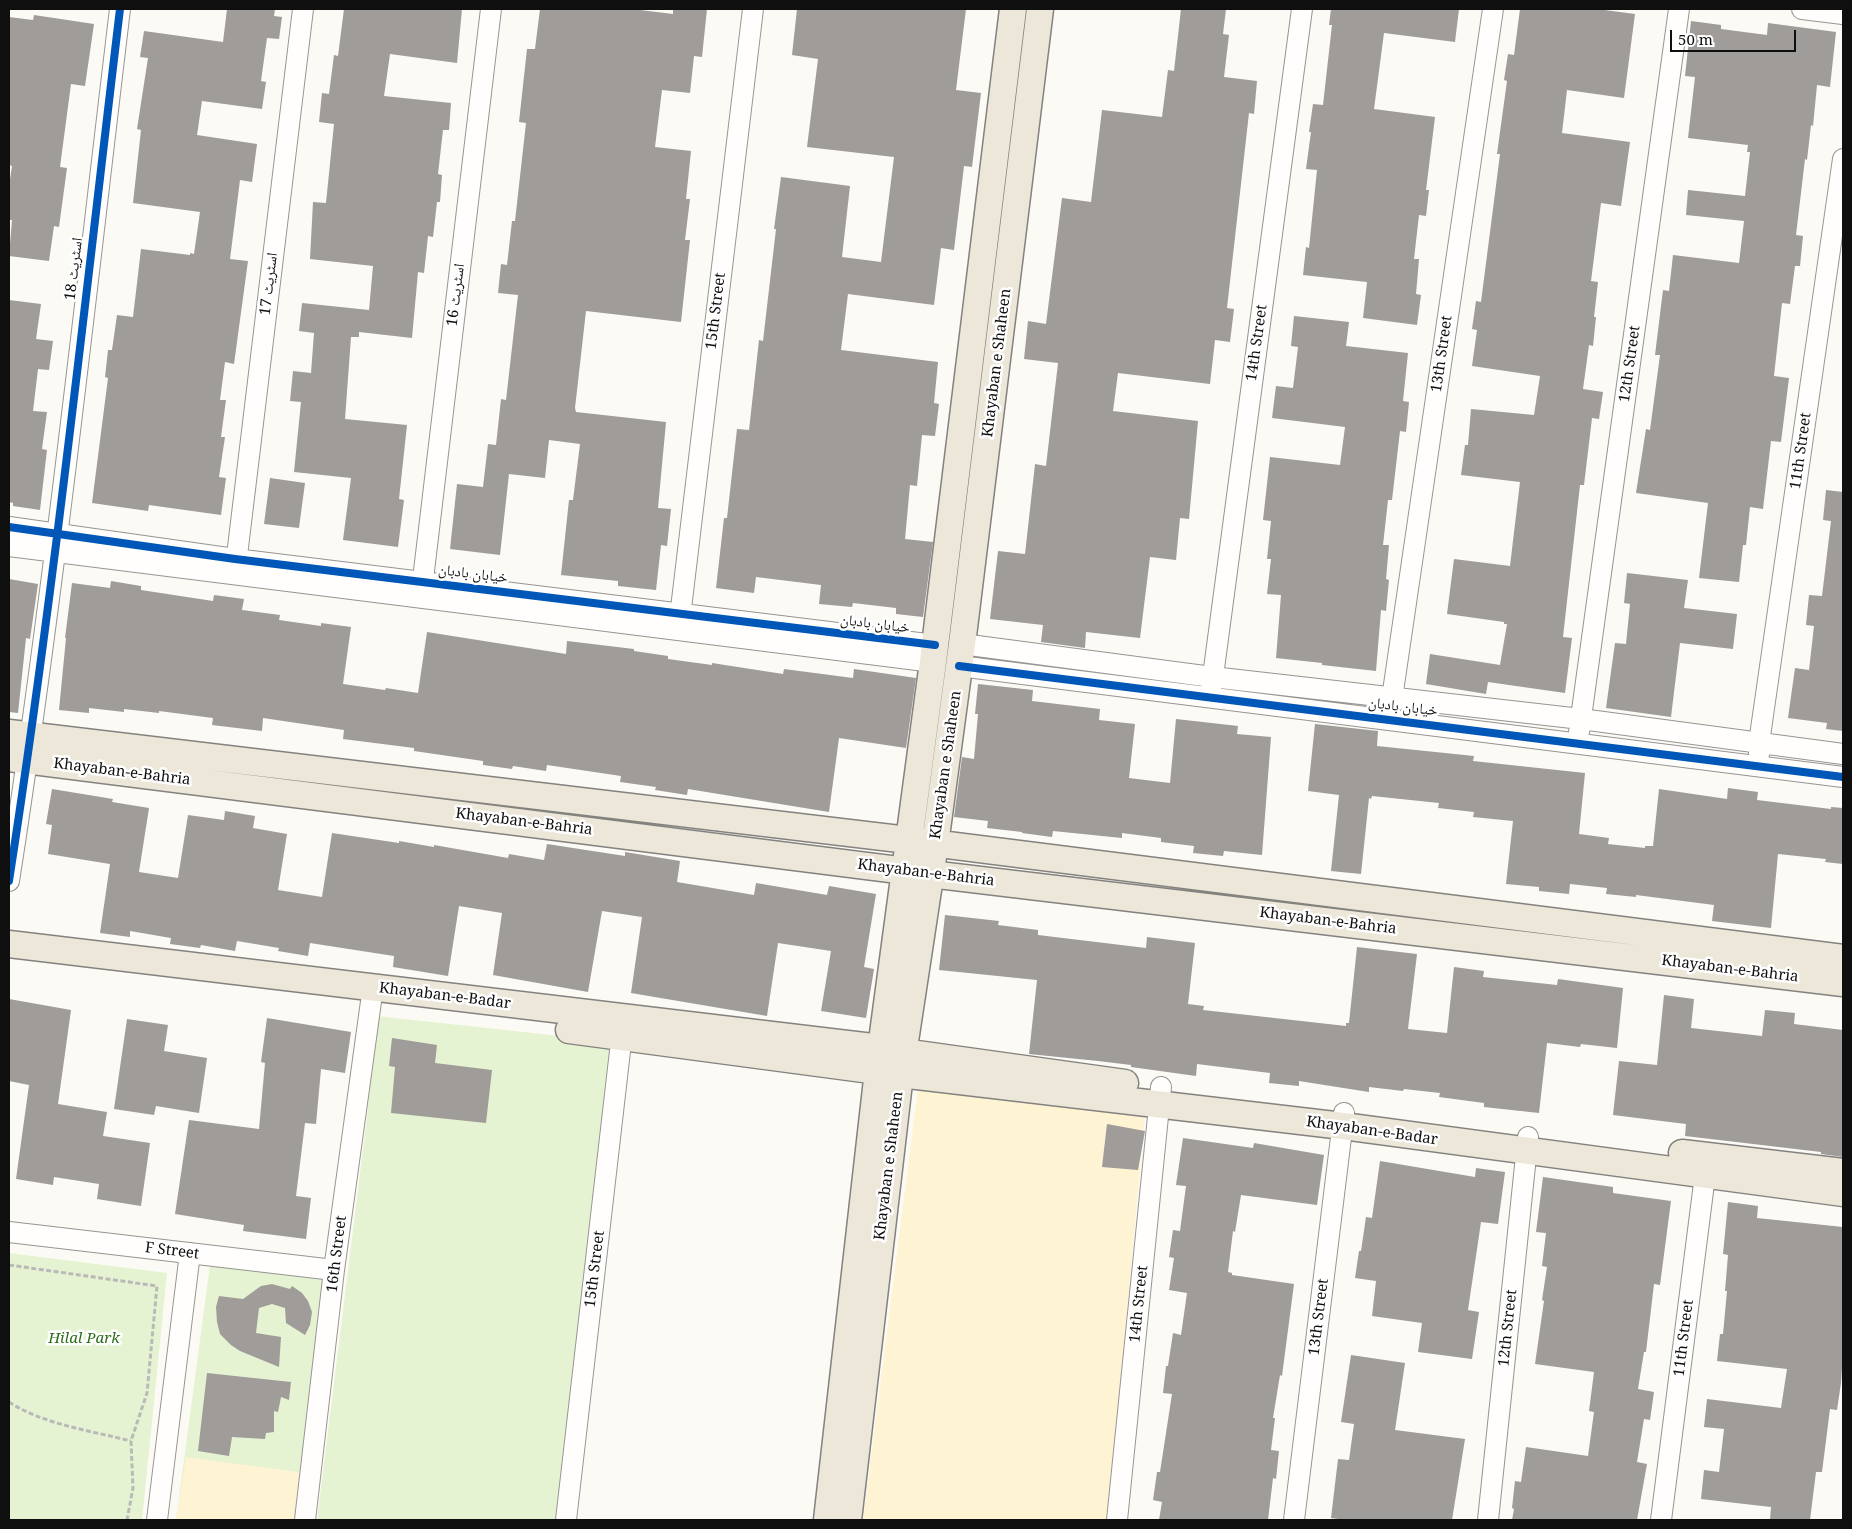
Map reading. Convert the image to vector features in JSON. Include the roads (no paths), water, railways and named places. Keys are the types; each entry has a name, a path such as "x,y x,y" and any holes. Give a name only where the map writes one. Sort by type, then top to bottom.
{"main road":[{"name":"Khayaban e Shaheen","path":"827,1520 872,1217 891,1061 908,840 934,653 1013,9"},
{"name":"Khayaban e Shaheen","path":"891,1061 935,844 961,655 1040,9"},
{"name":"Khayaban-e-Bahria","path":"19,747 908,840 1843,958"},
{"name":"Khayaban-e-Bahria","path":"19,747 930,874 1843,983"},
{"name":"Khayaban-e-Badar","path":"9,944 371,996 891,1061 1527,1144 1706,1165 1843,1172"},
{"name":"Khayaban-e-Badar","path":"9,961 371,996"},
{"name":"Khayaban-e-Badar","path":"1706,1165 1843,1193"},
{"name":"Khayaban e Shaheen","path":"848,1520 872,1217"}],"street":[{"name":"اسٹریٹ 18","path":"9,881 19,747 55,542 120,9"},
{"name":"اسٹریٹ 17","path":"235,567 303,9"},
{"name":"اسٹریٹ 16","path":"421,590 491,9"},
{"name":"15th Street","path":"679,622 752,9"},
{"name":"14th Street","path":"1210,697 1302,9"},
{"name":"13th Street","path":"1390,720 1493,9"},
{"name":"12th Street","path":"1577,743 1678,9"},
{"path":"1802,9 1843,14"},
{"name":"11th Street","path":"1759,766 1759,743 1843,158"},
{"name":"خیابان بادبان","path":"9,527 55,542 235,567 934,653"},
{"name":"خیابان بادبان","path":"9,546 55,542"},
{"name":"خیابان بادبان","path":"961,655 1212,677 1581,719 1843,754"},
{"name":"خیابان بادبان","path":"961,655 1210,697 1843,777"},
{"name":"16th Street","path":"304,1520 334,1270 371,996"},
{"name":"15th Street","path":"566,1520 623,1027"},
{"name":"14th Street","path":"1117,1520 1160,1096"},
{"name":"13th Street","path":"1294,1520 1344,1120"},
{"name":"12th Street","path":"1488,1520 1527,1144"},
{"name":"11th Street","path":"1661,1520 1706,1165"},
{"name":"F Street","path":"9,1232 334,1270"},
{"path":"157,1520 190,1253"}],"park label":[{"name":"Hilal Park","path":"84,1339"}]}
